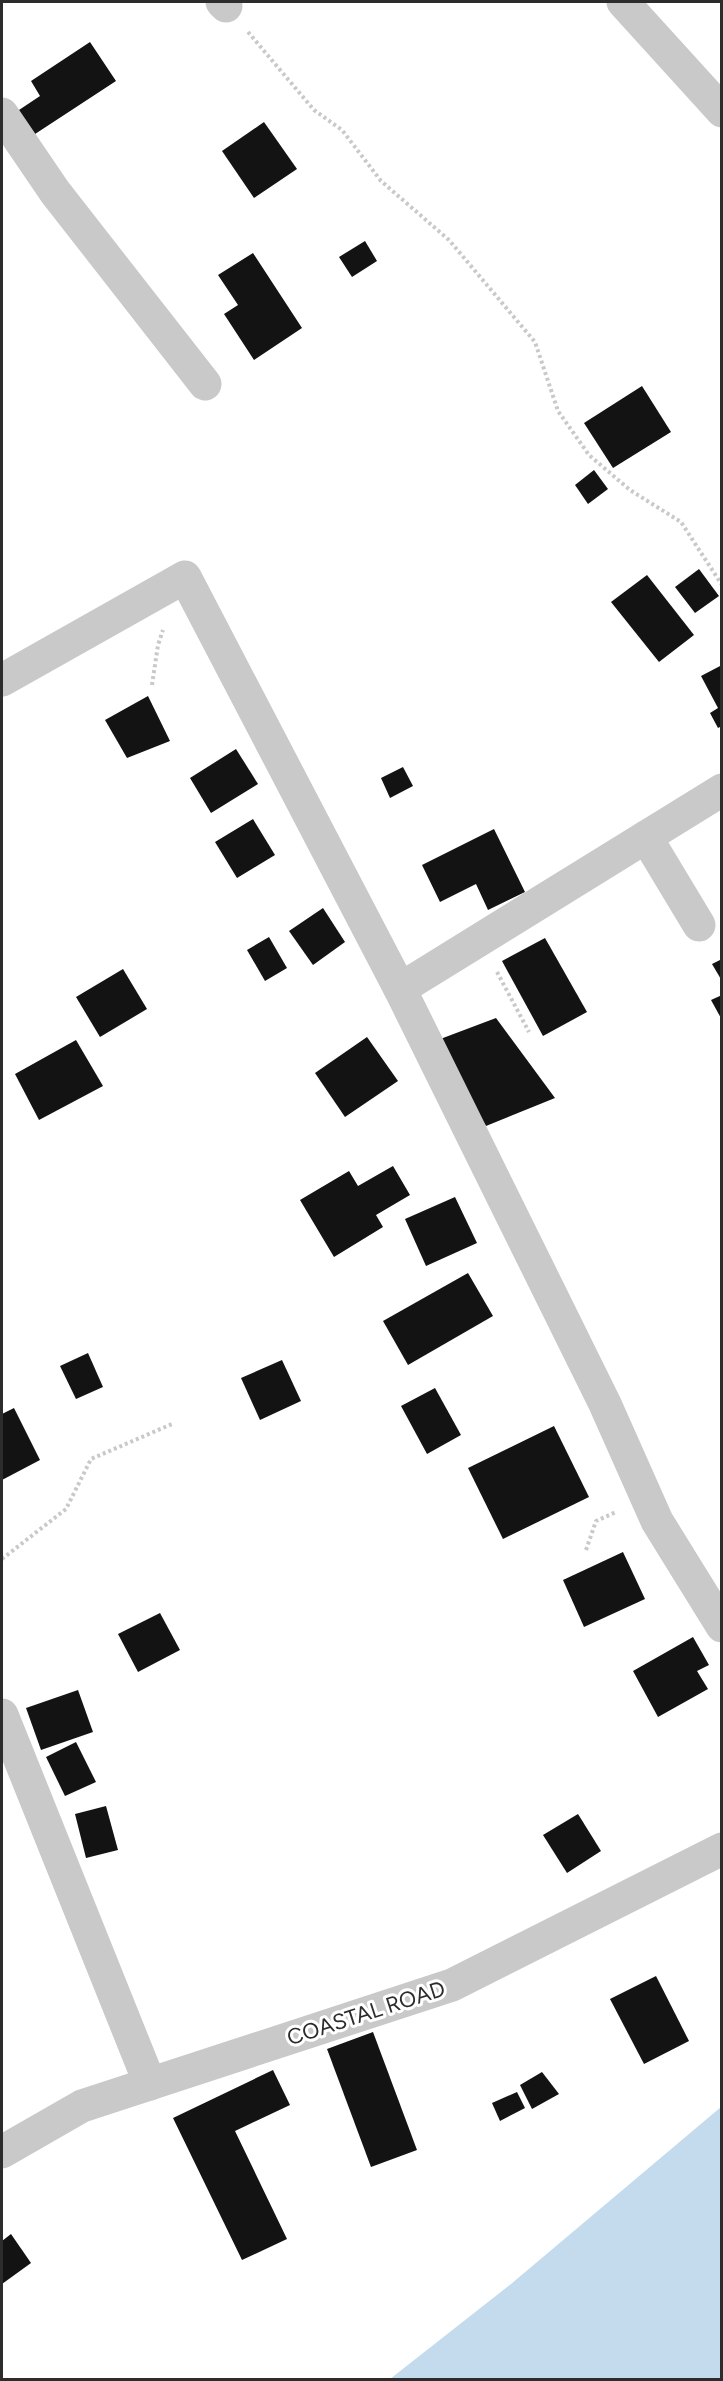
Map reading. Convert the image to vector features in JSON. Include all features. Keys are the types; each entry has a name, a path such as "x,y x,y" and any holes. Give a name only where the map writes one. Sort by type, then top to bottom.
{"street":[{"path":"623,2 722,111"},
{"path":"2,114 55,192 205,384"},
{"path":"2,680 185,577 400,989 604,1404 657,1521 722,1626"},
{"path":"400,989 722,790"},
{"path":"646,837 699,925"},
{"path":"2,1715 150,2084"},
{"name":"COASTAL ROAD","path":"2,2152 82,2106 452,1985 722,1849"}],"path":[{"path":"224,4 314,110 342,130 381,181 449,240 535,342 558,411 589,455 630,490 681,522 722,585"},
{"path":"480,940 529,1032"},
{"path":"2,1559 66,1509 92,1459 172,1424"},
{"path":"586,1550 596,1521 646,1498"}],"water":[{"path":"721,2107 721,2379 390,2379 511,2284"}],"building":[{"path":"90,42 116,81 32,136 16,112 40,96 31,81"},
{"path":"264,122 297,169 254,198 222,151"},
{"path":"365,241 377,261 352,277 339,257"},
{"path":"253,253 302,328 254,360 224,314 238,305 218,275"},
{"path":"642,386 671,432 613,468 584,423"},
{"path":"594,470 608,489 588,504 575,485"},
{"path":"699,569 719,596 695,613 675,587"},
{"path":"647,575 694,635 659,662 611,602"},
{"path":"722,665 722,726 718,728 710,713 718,708 701,676"},
{"path":"148,696 170,741 127,758 105,720"},
{"path":"236,749 258,784 211,813 190,778"},
{"path":"403,767 413,786 390,798 381,778"},
{"path":"253,819 275,855 237,878 215,842"},
{"path":"494,829 525,892 488,910 476,884 440,902 422,865"},
{"path":"323,908 345,942 313,965 289,931"},
{"path":"269,937 287,968 265,981 247,950"},
{"path":"545,938 587,1012 543,1036 502,961"},
{"path":"722,959 722,981 712,964"},
{"path":"123,969 147,1009 100,1037 76,997"},
{"path":"722,995 722,1020 711,1000"},
{"path":"496,1018 555,1098 486,1126 435,1041"},
{"path":"367,1037 398,1081 345,1117 315,1073"},
{"path":"76,1040 103,1086 39,1120 15,1074"},
{"path":"393,1166 410,1195 376,1215 383,1227 334,1257 300,1200 349,1171 358,1186"},
{"path":"455,1197 477,1243 426,1266 405,1219"},
{"path":"468,1273 493,1316 408,1365 383,1321"},
{"path":"88,1353 103,1387 76,1399 60,1366"},
{"path":"282,1360 301,1401 260,1420 241,1378"},
{"path":"435,1388 461,1435 427,1454 401,1406"},
{"path":"14,1408 40,1460 2,1480 2,1414"},
{"path":"554,1426 589,1497 503,1539 468,1468"},
{"path":"623,1552 645,1599 584,1627 563,1580"},
{"path":"160,1613 180,1650 138,1672 118,1634"},
{"path":"693,1637 709,1665 697,1671 708,1689 658,1717 633,1671"},
{"path":"78,1690 93,1732 41,1750 26,1708"},
{"path":"76,1742 96,1782 65,1796 46,1757"},
{"path":"106,1806 118,1850 86,1858 75,1814"},
{"path":"578,1814 601,1851 567,1873 543,1835"},
{"path":"656,1976 689,2041 644,2064 610,1999"},
{"path":"373,2032 417,2150 371,2167 327,2049"},
{"path":"273,2070 290,2105 235,2131 287,2239 242,2260 173,2118"},
{"path":"542,2072 559,2094 532,2109 520,2085"},
{"path":"517,2092 525,2108 500,2121 492,2103"},
{"path":"11,2234 31,2263 2,2284 2,2241"}]}
